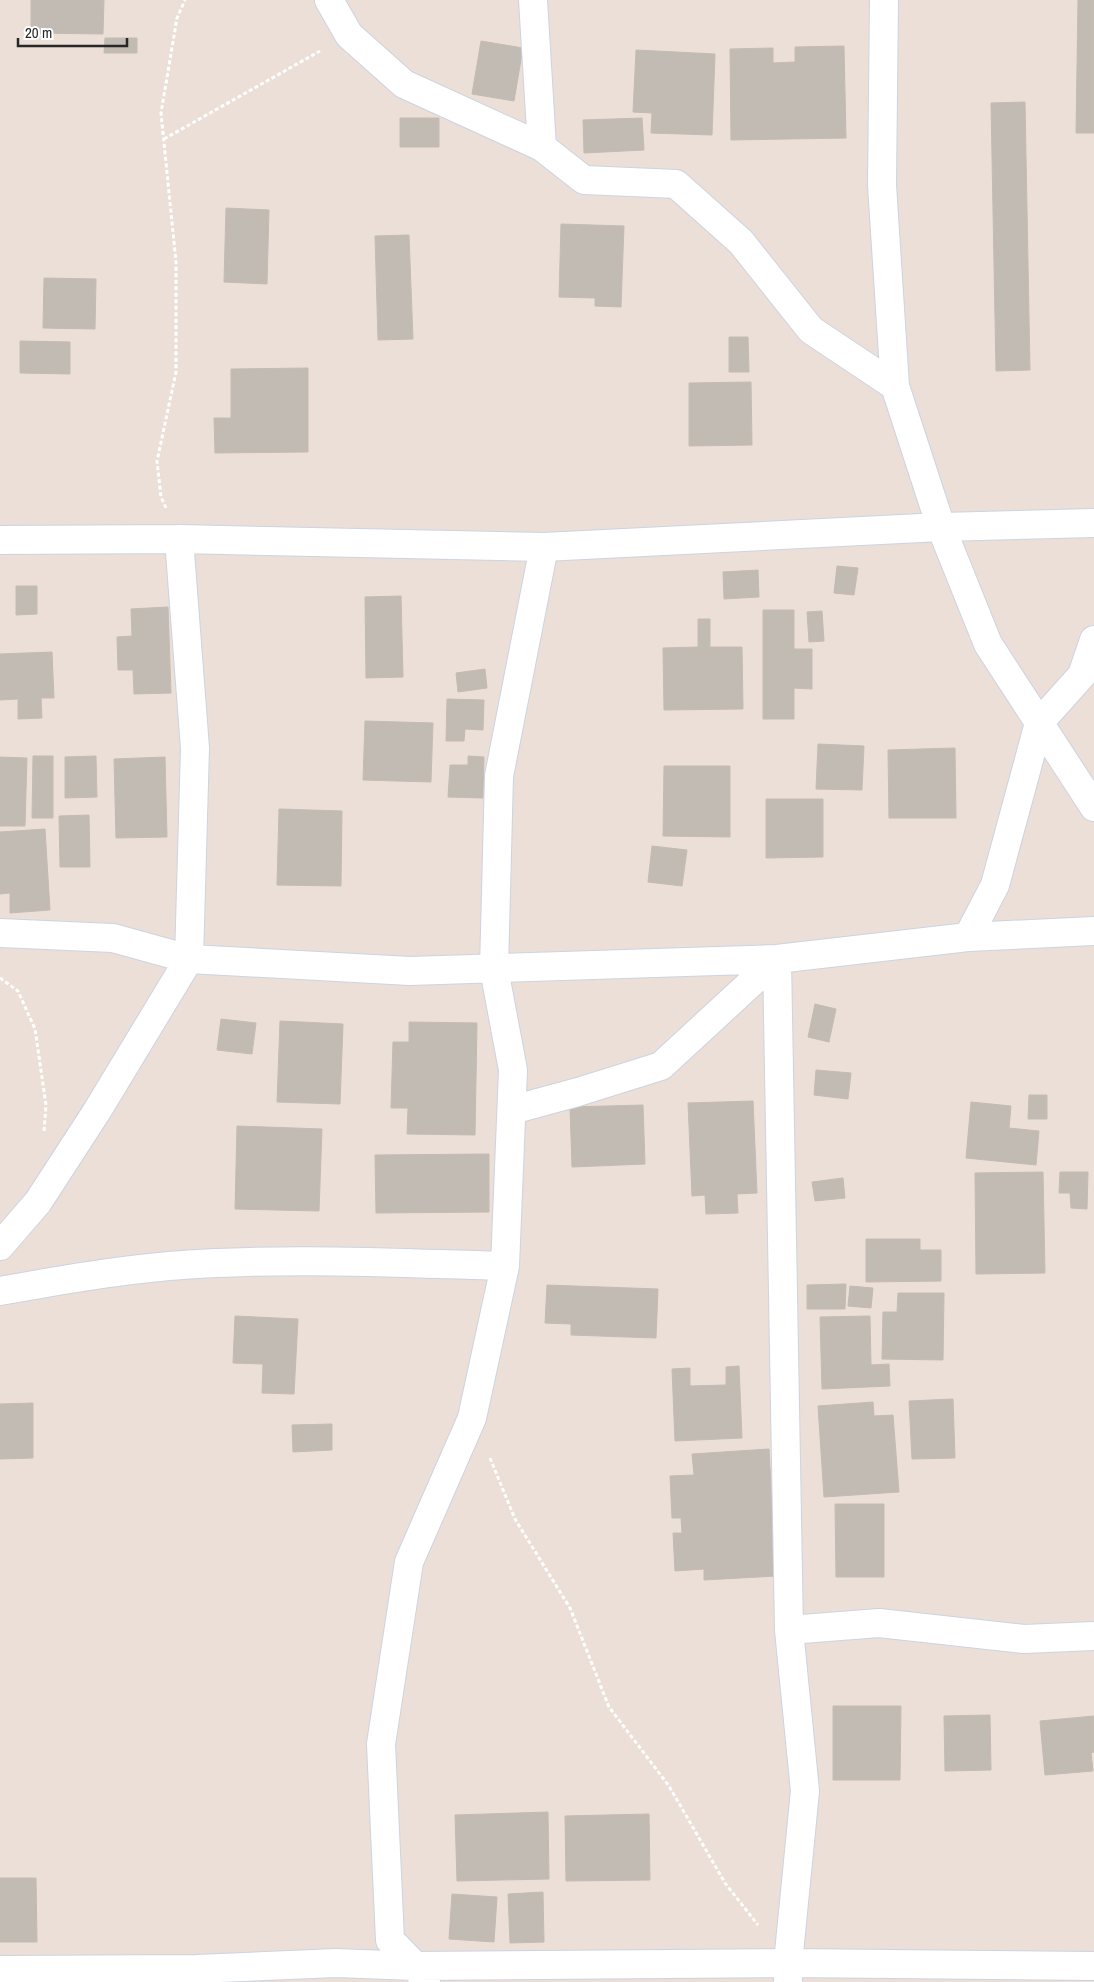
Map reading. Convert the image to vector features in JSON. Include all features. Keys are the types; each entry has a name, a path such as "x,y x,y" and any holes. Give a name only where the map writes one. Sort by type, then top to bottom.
{"street":[{"path":"329,0 349,35 404,84 542,147 584,180 676,184 741,242 811,330 895,386"},
{"path":"534,0 542,147"},
{"path":"884,0 882,185 895,386 941,527 988,644 1094,807"},
{"path":"0,540 179,539 544,547 941,527 1094,523"},
{"path":"0,1246 38,1202 98,1111 188,959 196,748 179,539"},
{"path":"420,1974 390,1940 381,1744 410,1562 472,1418 505,1266 513,1070 494,969 499,776 544,547"},
{"path":"968,937 995,885 1039,723 1082,675 1094,640"},
{"path":"0,933 113,938 188,959 410,971 777,959 968,937 1094,931"},
{"path":"512,1110 661,1066 777,959"},
{"path":"777,959 789,1630 805,1791 788,1972"},
{"path":"0,1291 78,1277 169,1266 293,1261 505,1266"},
{"path":"789,1630 879,1623 1024,1640 1094,1636"},
{"path":"0,1970 196,1969 336,1963 420,1974 788,1972 1048,1974 1094,1966"}],"path":[{"path":"179,539 161,497 157,461 176,372 176,262 161,113 177,18 185,0"},
{"path":"164,139 349,35"},
{"path":"0,978 18,991 35,1029 46,1105 44,1134"},
{"path":"472,1418 515,1519 570,1608 609,1708 669,1786 725,1883 788,1972"}],"building":[{"path":"31,0 104,0 103,34 31,33"},
{"path":"1078,0 1094,0 1094,133 1076,133"},
{"path":"105,38 137,38 137,53 104,53"},
{"path":"481,41 523,48 514,101 472,94"},
{"path":"844,46 846,138 731,140 730,49 773,48 773,63 795,62 795,47"},
{"path":"636,50 715,54 712,135 651,133 652,113 633,112"},
{"path":"1025,102 1030,370 996,371 991,103"},
{"path":"400,118 439,118 439,147 400,147"},
{"path":"642,118 644,150 584,153 583,120"},
{"path":"226,208 269,210 267,284 224,282"},
{"path":"561,224 624,226 621,307 595,306 595,298 559,297"},
{"path":"409,235 413,339 378,340 375,236"},
{"path":"44,278 96,279 95,329 43,328"},
{"path":"729,337 748,337 749,372 729,372"},
{"path":"20,341 70,342 70,374 20,373"},
{"path":"308,368 308,452 215,453 214,418 231,418 231,369"},
{"path":"751,382 752,445 689,446 689,383"},
{"path":"837,566 858,568 854,595 834,593"},
{"path":"758,570 759,597 724,599 723,572"},
{"path":"16,586 37,586 37,614 16,615"},
{"path":"401,596 403,677 366,678 365,597"},
{"path":"168,607 171,693 134,694 133,670 118,670 117,637 132,636 131,609"},
{"path":"763,610 794,610 794,649 812,649 812,689 794,688 794,719 763,719"},
{"path":"822,611 824,641 809,642 807,612"},
{"path":"698,619 710,619 710,647 742,647 743,709 664,710 663,648 698,647"},
{"path":"52,652 54,698 41,698 42,718 18,719 18,699 0,700 0,654"},
{"path":"485,669 487,688 458,692 456,673"},
{"path":"447,699 484,700 483,730 465,729 464,741 446,741"},
{"path":"365,721 433,723 431,782 363,780"},
{"path":"818,744 864,746 862,790 816,789"},
{"path":"955,748 956,818 889,818 888,750"},
{"path":"33,756 53,756 53,818 32,818"},
{"path":"96,756 97,797 65,798 65,757"},
{"path":"468,756 484,757 483,798 448,797 450,765 468,765"},
{"path":"0,757 27,758 25,826 0,826"},
{"path":"165,757 167,837 116,838 114,759"},
{"path":"664,766 730,766 730,837 663,836"},
{"path":"766,799 823,799 823,857 766,858"},
{"path":"279,809 342,811 341,886 277,885"},
{"path":"89,815 90,867 60,867 59,816"},
{"path":"45,829 50,910 10,913 10,893 0,894 0,832"},
{"path":"652,846 687,850 682,886 648,882"},
{"path":"815,1004 836,1009 829,1042 808,1037"},
{"path":"221,1019 256,1023 252,1054 217,1050"},
{"path":"280,1021 343,1024 340,1104 277,1102"},
{"path":"409,1022 477,1023 475,1135 407,1134 408,1108 391,1108 393,1042 409,1042"},
{"path":"816,1070 851,1073 848,1099 814,1095"},
{"path":"1029,1095 1047,1095 1047,1119 1028,1119"},
{"path":"753,1101 757,1193 737,1194 738,1213 706,1214 705,1195 692,1196 688,1103"},
{"path":"971,1102 1011,1106 1009,1128 1039,1131 1036,1165 966,1158"},
{"path":"643,1105 645,1164 572,1167 570,1107"},
{"path":"237,1126 322,1129 319,1211 235,1209"},
{"path":"489,1154 489,1212 376,1213 375,1155"},
{"path":"1043,1172 1045,1273 976,1274 975,1173"},
{"path":"1060,1172 1088,1172 1087,1209 1071,1208 1070,1193 1059,1193"},
{"path":"843,1178 845,1198 815,1201 812,1182"},
{"path":"866,1239 920,1239 920,1250 941,1250 941,1281 866,1282"},
{"path":"846,1284 845,1309 807,1309 807,1285"},
{"path":"547,1285 658,1289 656,1338 571,1335 571,1324 545,1323"},
{"path":"850,1286 873,1288 871,1308 848,1306"},
{"path":"898,1293 944,1293 943,1360 882,1359 883,1312 897,1312"},
{"path":"235,1316 298,1319 294,1394 262,1393 263,1364 233,1363"},
{"path":"870,1316 871,1365 889,1364 890,1386 822,1389 820,1317"},
{"path":"739,1366 742,1438 675,1441 672,1369 690,1368 690,1386 726,1385 726,1367"},
{"path":"953,1399 955,1458 912,1459 909,1401"},
{"path":"873,1402 874,1416 893,1415 899,1492 824,1497 818,1406"},
{"path":"33,1403 33,1458 0,1459 0,1404"},
{"path":"332,1424 332,1450 293,1452 292,1425"},
{"path":"769,1449 776,1576 704,1580 704,1569 675,1571 673,1533 682,1533 681,1518 672,1518 670,1476 694,1475 692,1454"},
{"path":"835,1504 884,1504 884,1577 836,1577"},
{"path":"833,1706 901,1706 900,1780 833,1780"},
{"path":"990,1715 991,1770 945,1771 944,1716"},
{"path":"1094,1716 1094,1752 1091,1753 1093,1771 1045,1775 1040,1721"},
{"path":"548,1812 549,1879 457,1881 455,1815"},
{"path":"649,1814 650,1880 566,1881 565,1816"},
{"path":"0,1878 36,1878 37,1942 0,1942"},
{"path":"543,1892 544,1942 510,1943 508,1894"},
{"path":"452,1894 497,1897 494,1942 449,1939"}]}
